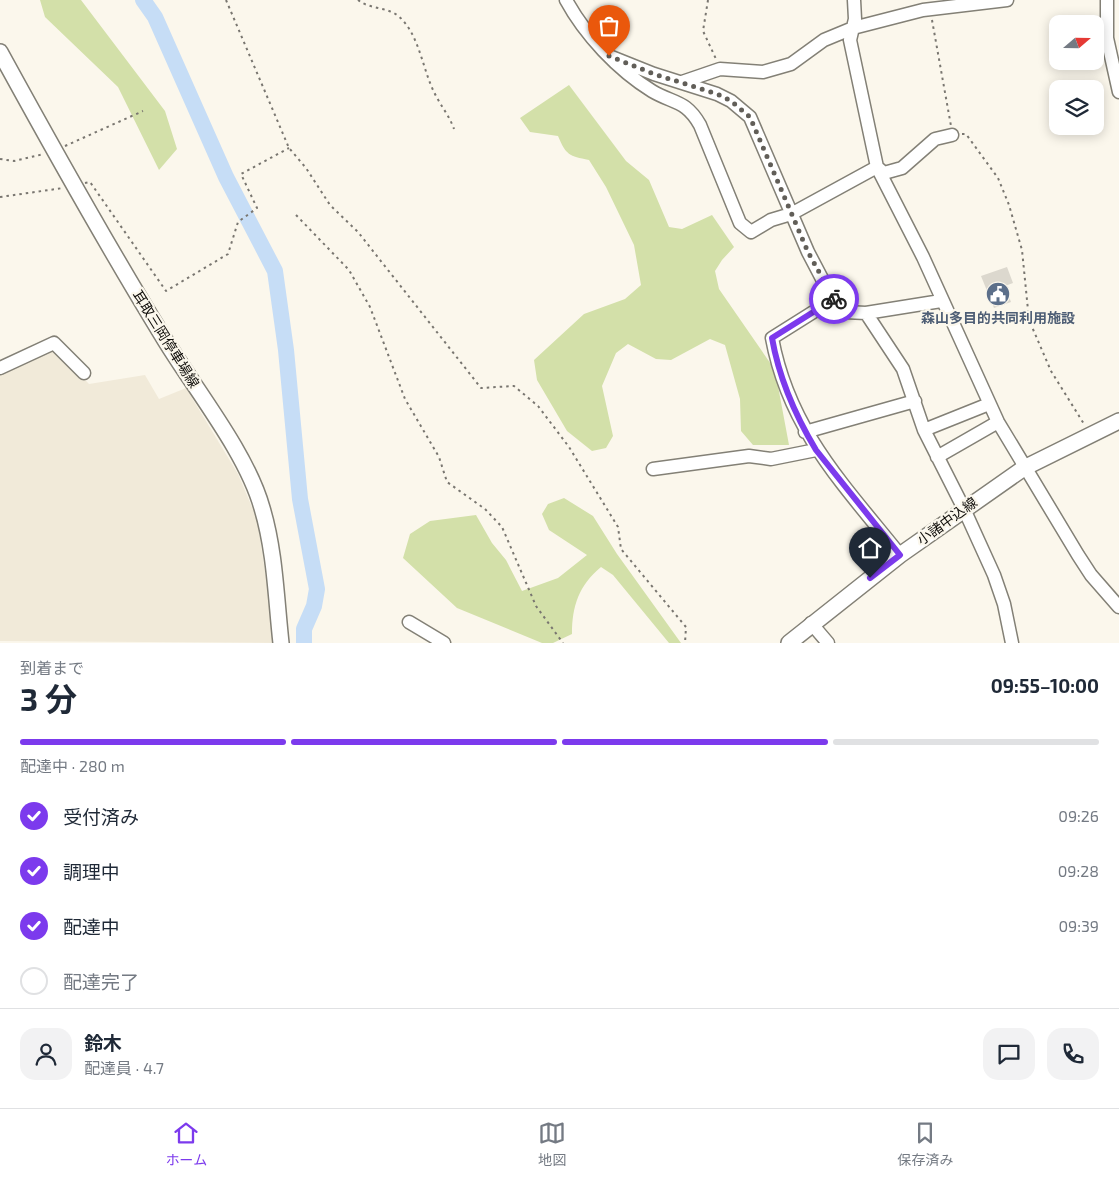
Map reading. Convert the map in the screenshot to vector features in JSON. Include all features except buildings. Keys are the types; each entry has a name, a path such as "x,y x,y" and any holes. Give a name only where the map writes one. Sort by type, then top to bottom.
{"main road":[{"name":"耳取三岡停車場線","path":"0,52 54,152 162,335 233,447 255,488 262,508 271,547 281,643"},
{"name":"小諸中込線","path":"789,643 900,555 1024,468 1119,421"}],"street":[{"path":"566,0 584,28 609,56 652,91 693,112 740,223 751,232 771,220 791,214 877,167"},
{"path":"854,0 853,28 850,40 877,167 923,257 941,301 998,422 1024,468 1091,575 1119,606"},
{"path":"682,82 720,69 763,72 791,64 824,40 853,28 944,6 1007,0"},
{"path":"1107,0 1107,38 1119,92"},
{"path":"609,56 731,101 750,117 808,252 834,299 845,312 866,313 941,301"},
{"path":"877,167 884,173 902,168 935,139 952,135"},
{"path":"834,299 772,338 776,362 805,432 816,450 900,555"},
{"path":"866,313 903,369 924,430 964,509 1004,604 1012,643"},
{"path":"0,368 54,343 84,373"},
{"path":"805,432 914,402"},
{"path":"924,430 989,404"},
{"path":"937,457 998,422"},
{"path":"653,468 749,456 771,459 816,450"},
{"path":"410,622 444,643"},
{"path":"811,624 828,643"}],"path":[{"path":"226,0 289,148 306,168 330,205 358,232 481,388 514,386 538,406 568,447 618,527 622,548 686,627 685,643"},
{"path":"358,0 364,5 396,14 407,26 434,92 451,120 454,129"},
{"path":"708,0 703,31 720,69"},
{"path":"944,6 931,23 950,111 952,135 966,134 998,178 1009,205 1022,250 1028,320 1051,371 1092,436"},
{"path":"0,159 14,160 54,152 143,111"},
{"path":"0,197 90,182 166,290 228,254 238,222 257,208 241,174 289,148"},
{"path":"296,215 349,270 370,307 405,399 439,457 447,482 485,509 502,527 536,606 564,643"}],"shaded area":[{"path":"53,346 89,384 145,375 159,399 186,388 238,474 257,519 276,643 0,641 0,373"}],"green space":[{"path":"40,0 81,0 165,111 177,149 159,170 118,87 45,17"},
{"path":"569,85 626,161 649,180 669,227 682,229 712,215 734,247 715,271 719,289 775,370 789,445 753,445 741,431 740,399 725,345 710,339 671,360 656,359 628,344 616,353 602,386 613,436 606,448 592,451 567,431 537,380 534,360 584,314 625,299 641,285 634,245 606,187 589,160 569,154 558,136 530,132 520,118"},
{"path":"564,498 593,516 617,554 681,643 669,643 613,575 601,567 587,581 578,597 573,614 572,634 553,643 542,643 457,608 403,558 410,534 430,521 476,515 492,543 506,560 522,591 558,578 587,555 549,530 542,514 548,504"}],"waterway":[{"path":"143,0 155,17 226,177 275,271 286,350 300,499 317,589 314,606 304,629 304,643"}],"way so far":[{"path":"609,56 654,74 717,94 731,101 750,117 808,252 834,299"}],"place":[{"name":"森山多目的共同利用施設","path":"998,294"}],"route":[{"path":"834,299 772,338 776,362 805,432 816,450 900,555 870,578"}]}
